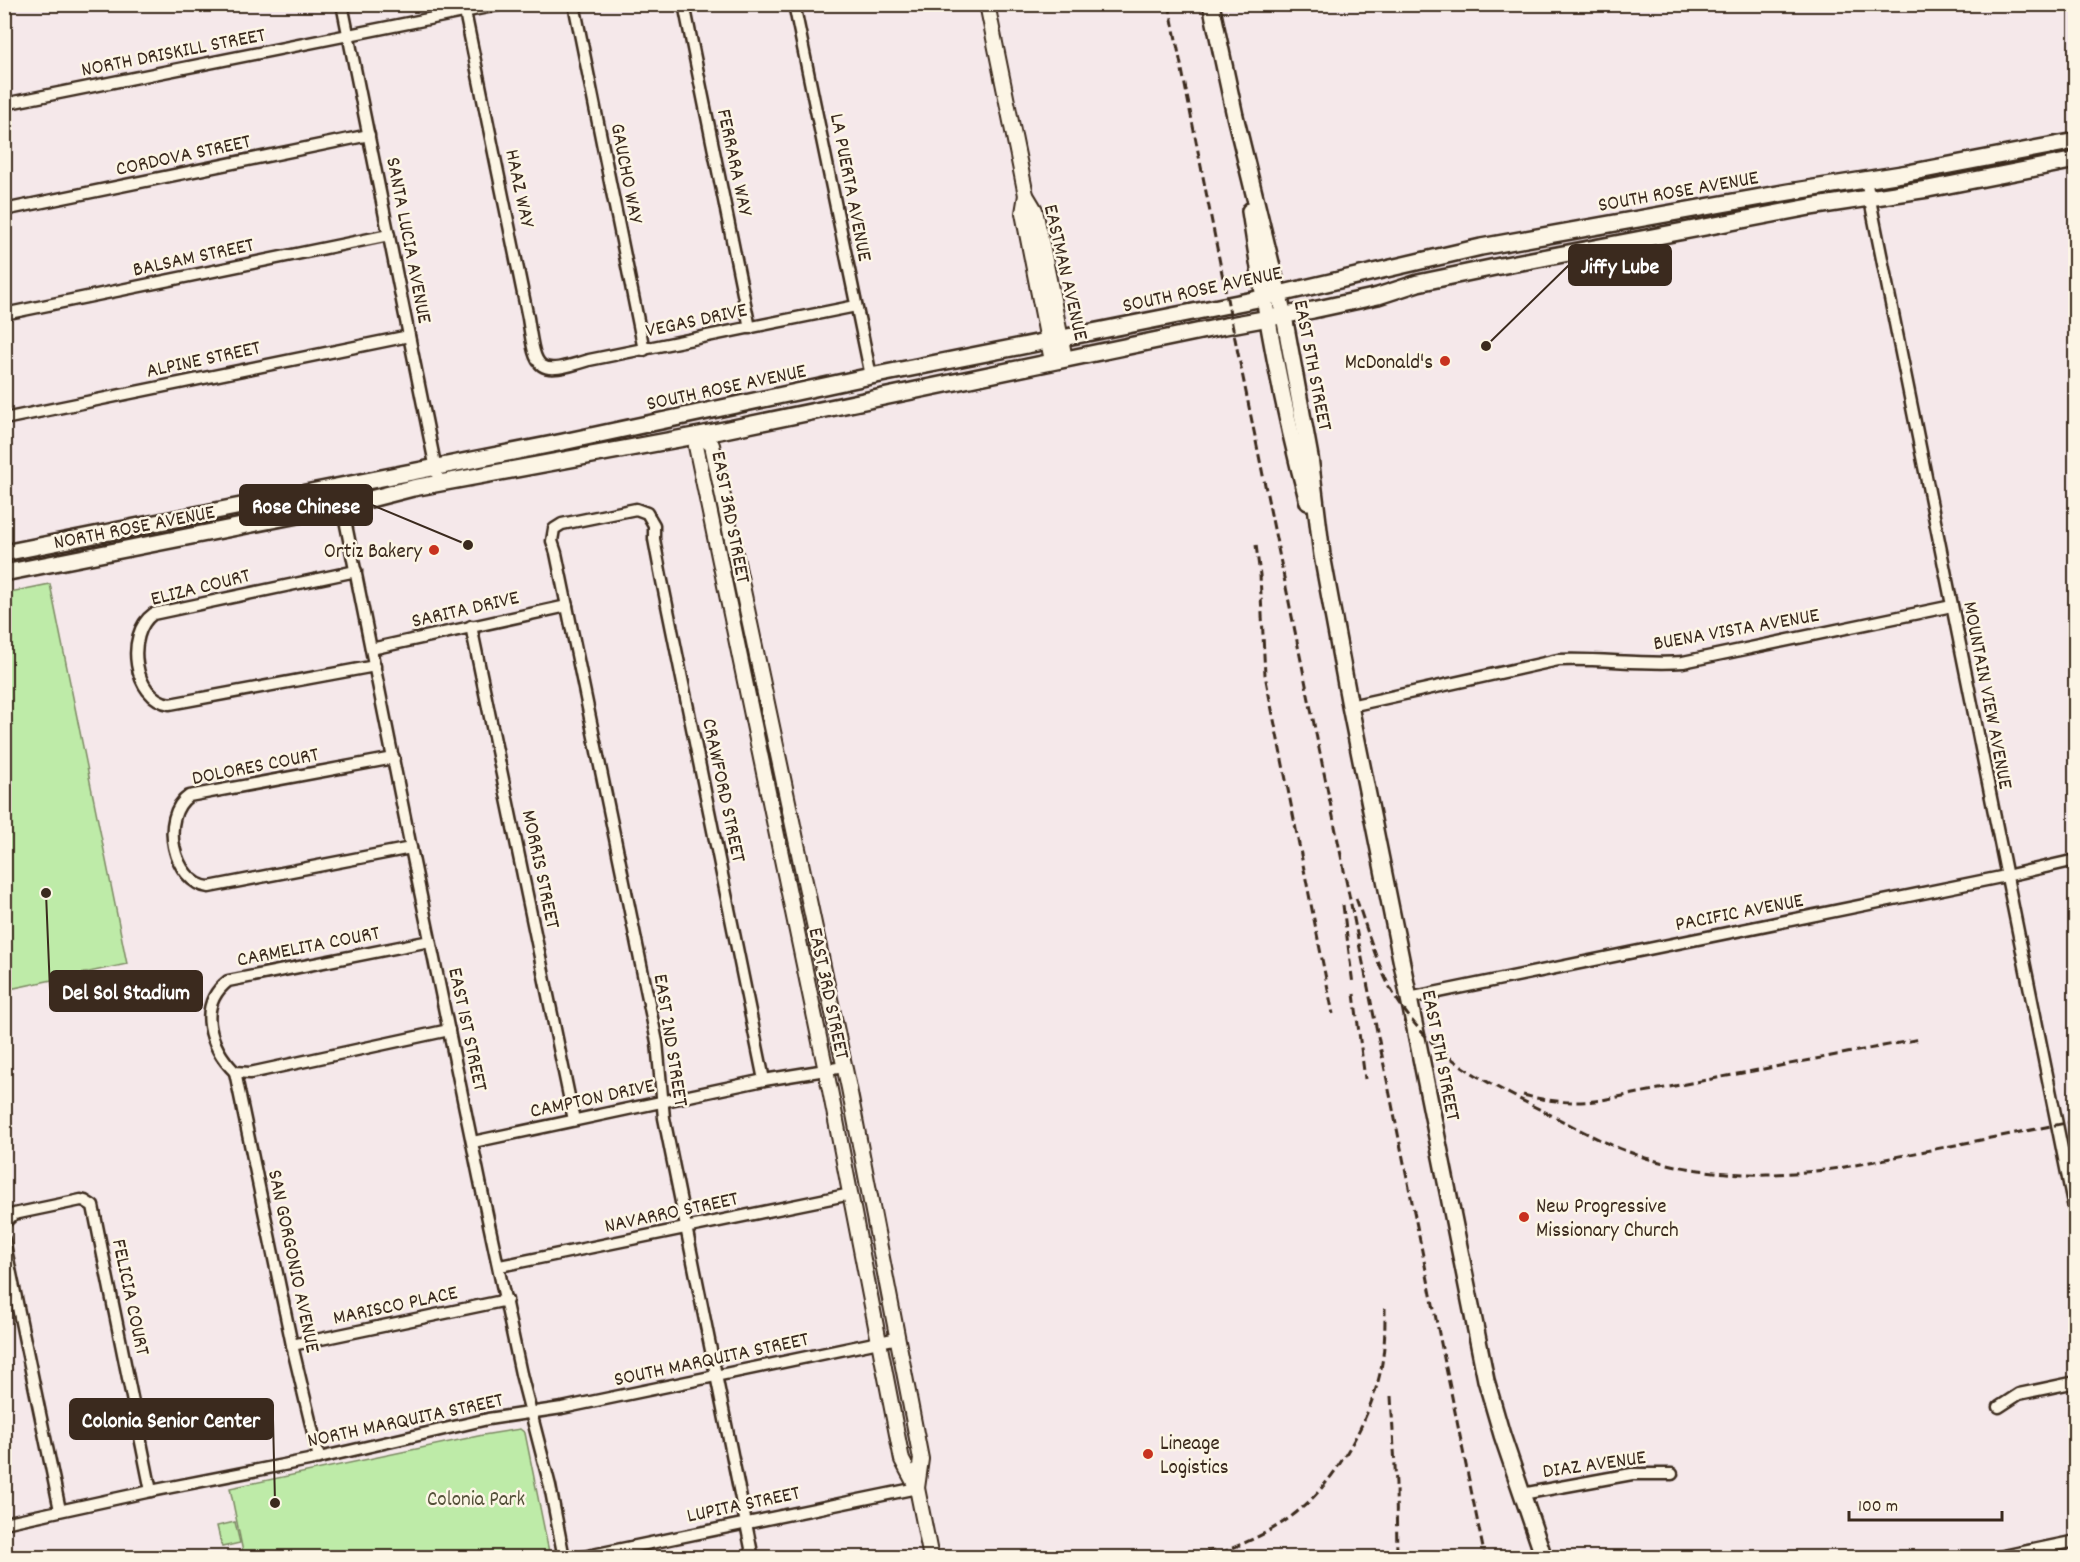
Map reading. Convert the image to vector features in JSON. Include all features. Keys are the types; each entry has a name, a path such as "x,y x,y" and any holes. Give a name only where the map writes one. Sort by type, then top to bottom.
{"main road":[{"name":"EAST 5TH STREET","path":"1210,4 1284,316 1310,457 1322,555 1350,706 1486,1380 1544,1557"},
{"name":"EAST 5TH STREET","path":"1235,116 1267,319 1295,455 1322,555"},
{"name":"SOUTH ROSE AVENUE","path":"338,485 563,442 871,376 1264,298 1481,247 2076,141"},
{"name":"SOUTH ROSE AVENUE","path":"343,506 439,484 700,435 1232,324 1284,316 1378,296 1418,283 1500,266 2076,160"},
{"path":"1500,266 1508,255 1582,241 1616,222"},
{"path":"476,477 483,466 555,452 563,442"},
{"name":"NORTH ROSE AVENUE","path":"4,553 338,485"},
{"name":"NORTH ROSE AVENUE","path":"4,573 343,506"}],"street":[{"name":"SANTA LUCIA AVENUE","path":"342,4 439,484"},
{"name":"NORTH DRISKILL STREET","path":"4,104 503,4"},
{"name":"GAUCHO WAY","path":"574,4 644,350"},
{"name":"FERRARA WAY","path":"684,4 750,328"},
{"name":"LA PUERTA AVENUE","path":"794,4 871,376"},
{"name":"EASTMAN AVENUE","path":"987,4 1026,195 1035,210 1059,360"},
{"name":"HAAZ WAY","path":"465,12 526,307 532,349 534,356 545,367"},
{"name":"CORDOVA STREET","path":"4,210 369,135"},
{"name":"MOUNTAIN VIEW AVENUE","path":"1866,180 2076,1218"},
{"name":"BALSAM STREET","path":"4,314 389,235"},
{"name":"VEGAS DRIVE","path":"545,367 561,369 590,360 856,306"},
{"name":"ALPINE STREET","path":"4,419 409,336"},
{"path":"696,414 700,435"},
{"name":"EAST 3RD STREET","path":"917,1488 921,1459 844,1067 712,445 700,435 696,446 851,1194 902,1460 917,1488 931,1557"},
{"name":"EAST 1ST STREET","path":"338,485 430,941 521,1374 550,1486 564,1557"},
{"name":"EAST 2ND STREET","path":"644,510 627,509 571,521 554,529 552,541 657,1042 664,1118 753,1557"},
{"name":"CRAWFORD STREET","path":"644,510 654,525 654,539 661,576 764,1080"},
{"name":"ELIZA COURT","path":"356,571 153,614 143,623 138,634 136,657 138,670 142,681 157,700 170,704 375,666"},
{"name":"SARITA DRIVE","path":"371,649 567,606"},
{"name":"BUENA VISTA AVENUE","path":"1350,706 1558,660 1584,659 1657,664 1683,662 1952,606"},
{"name":"MORRIS STREET","path":"471,626 574,1120"},
{"name":"DOLORES COURT","path":"393,758 189,796 179,806 174,820 173,843 190,879 196,884 209,887 411,848"},
{"name":"PACIFIC AVENUE","path":"1409,998 2076,860"},
{"name":"CARMELITA COURT","path":"236,1072 215,1047 210,1020 213,999 219,988 228,981 430,941"},
{"path":"236,1072 250,1073 449,1030"},
{"name":"CAMPTON DRIVE","path":"473,1142 764,1080 844,1067"},
{"name":"SAN GORGONIO AVENUE","path":"236,1072 292,1345 319,1458"},
{"name":"NAVARRO STREET","path":"500,1266 851,1194"},
{"name":"FELICIA COURT","path":"4,1223 14,1214 81,1200 93,1206 151,1491"},
{"path":"860,1240 878,1236"},
{"path":"4,1240 60,1510"},
{"name":"MARISCO PLACE","path":"292,1345 507,1300"},
{"name":"SOUTH MARQUITA STREET","path":"531,1412 562,1408 716,1377 897,1338"},
{"path":"1999,1407 2019,1394 2076,1382"},
{"name":"NORTH MARQUITA STREET","path":"4,1522 319,1458 488,1419 531,1412"},
{"name":"DIAZ AVENUE","path":"1522,1494 1632,1473 1672,1474"},
{"name":"LUPITA STREET","path":"578,1557 917,1488"},
{"path":"1994,1557 2076,1541"}],"green space":[{"path":"50,584 127,964 5,990 5,593"},
{"name":"Colonia Park","path":"520,1429 525,1433 550,1557 244,1557 230,1488"},
{"path":"235,1522 240,1543 222,1547 217,1526"}],"railway":[{"path":"1169,4 1232,324 1485,1558"},
{"path":"1256,545 1260,575 1265,675 1333,1014"},
{"path":"1356,898 1387,982 1415,1025 1430,1040 1461,1066 1497,1087 1581,1131 1655,1161 1734,1174 1814,1171 1840,1168 2076,1121"},
{"path":"1343,905 1353,985"},
{"path":"1354,994 1365,1079"},
{"path":"1523,1095 1563,1102 1602,1100 1920,1039"},
{"path":"1207,1558 1254,1539 1276,1527 1312,1499 1326,1483 1351,1445 1371,1403 1382,1363 1385,1308"},
{"path":"1391,1396 1397,1558"},
{"path":"1179,1558 1215,1550"}],"place":[{"name":"Jiffy Lube","path":"1486,346"},
{"name":"McDonald's","path":"1445,361"},
{"name":"Rose Chinese","path":"468,545"},
{"name":"Ortiz Bakery","path":"434,550"},
{"name":"Del Sol Stadium","path":"46,893"},
{"name":"New Progressive Missionary Church","path":"1524,1217"},
{"name":"Lineage Logistics","path":"1148,1454"},
{"name":"Colonia Senior Center","path":"275,1503"}]}
